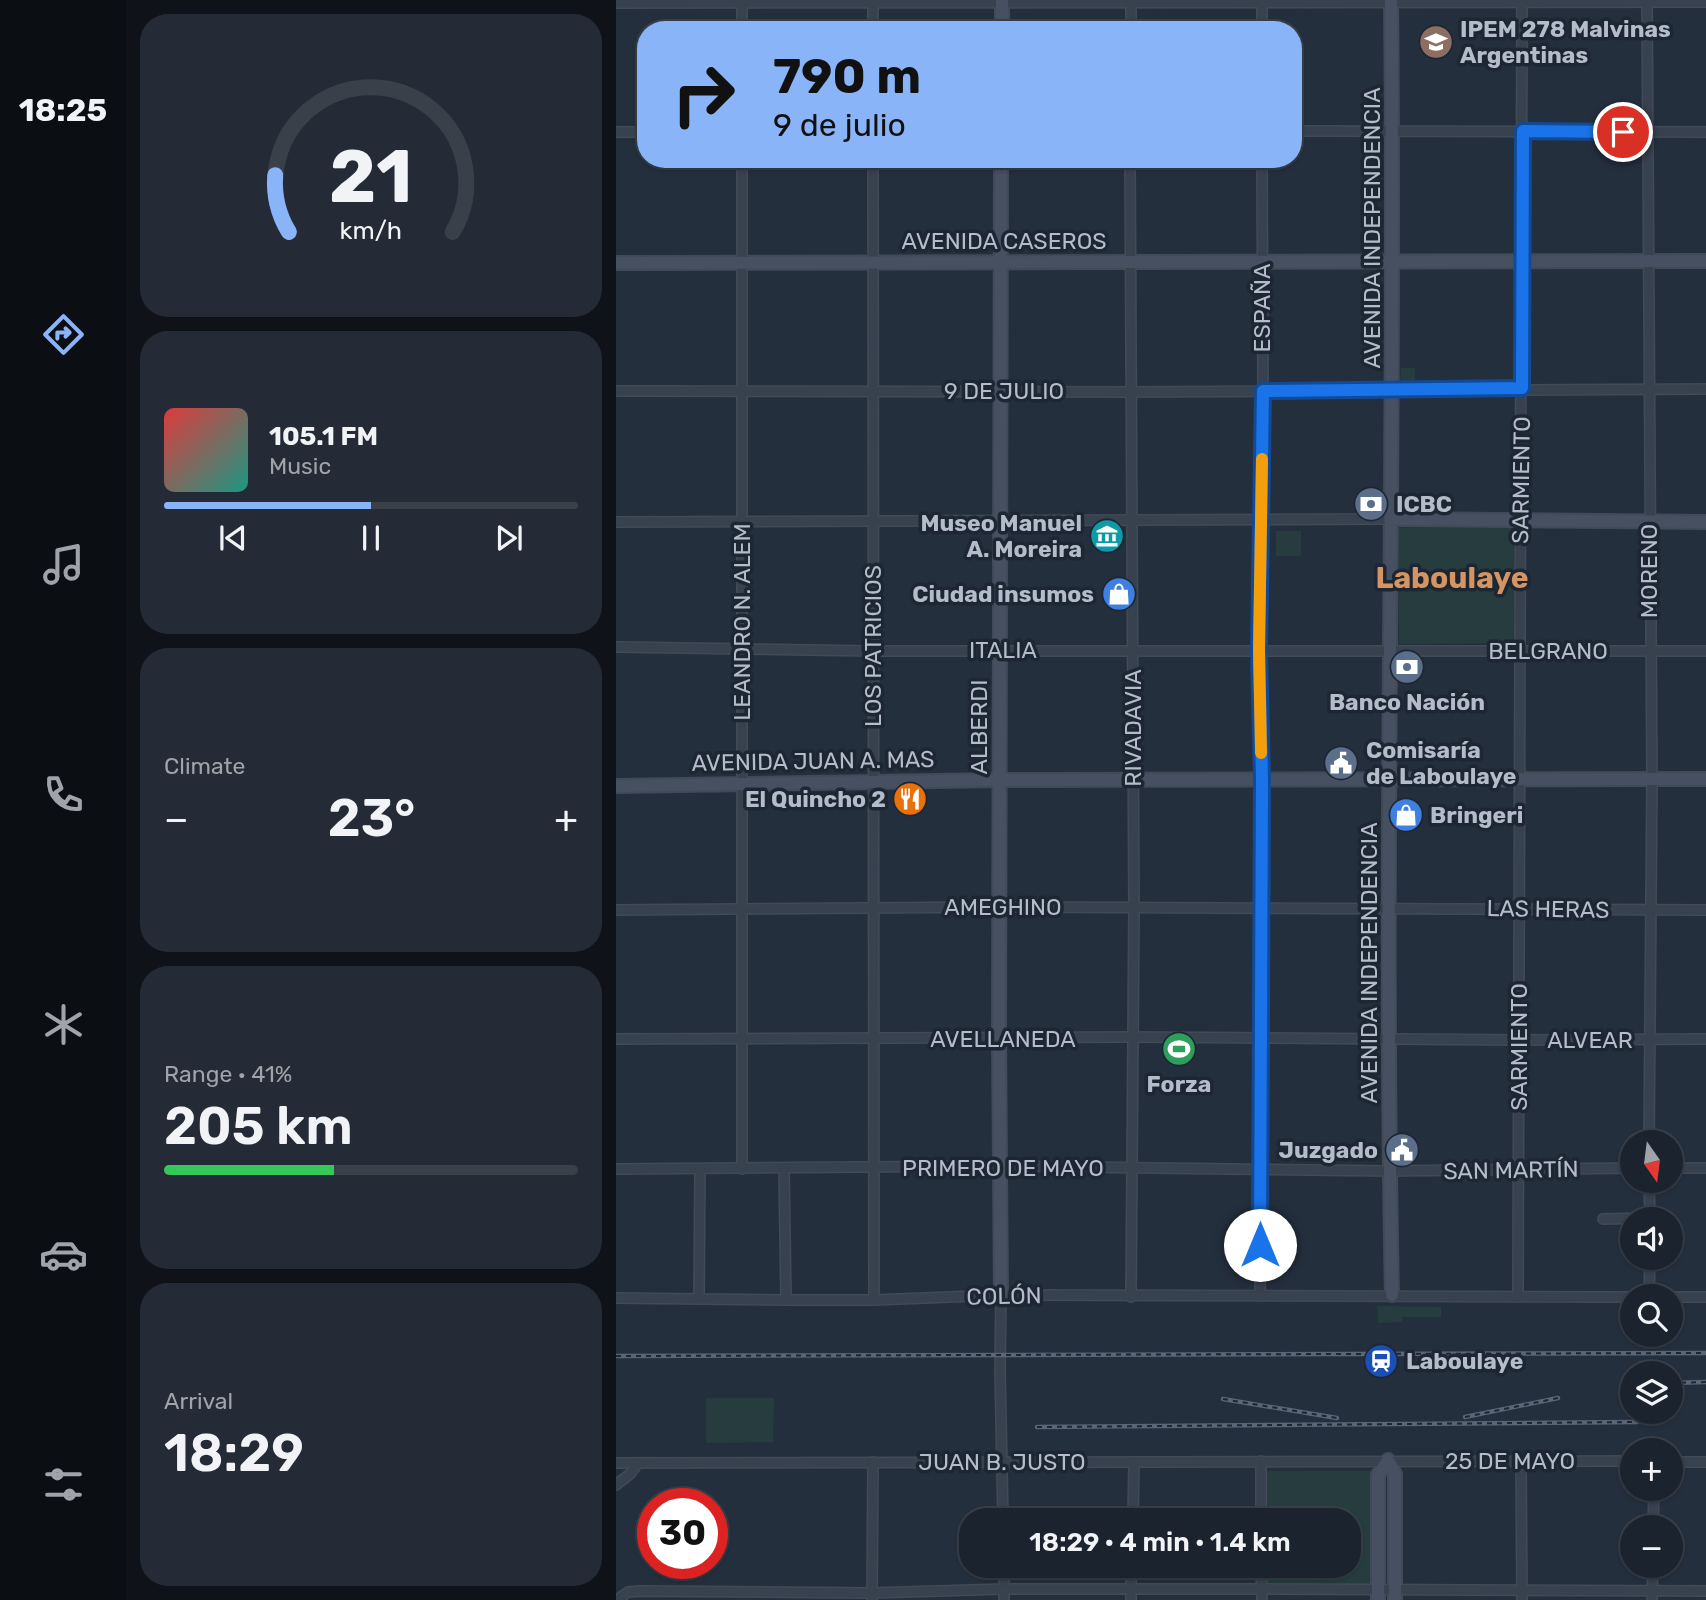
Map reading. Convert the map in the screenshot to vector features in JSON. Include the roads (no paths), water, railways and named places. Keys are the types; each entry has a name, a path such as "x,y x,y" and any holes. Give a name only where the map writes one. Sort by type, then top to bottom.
{"main road":[{"name":"AVENIDA INDEPENDENCIA","path":"1391,1 1393,389 1390,519 1389,1171 1392,1295"},
{"path":"1002,2 1002,21"},
{"name":"ALBERDI","path":"1001,168 1001,1295"},
{"name":"AVENIDA CASEROS","path":"616,263 1706,261"},
{"path":"1390,519 1706,522"},
{"name":"AVENIDA JUAN A. MAS","path":"616,786 1000,780 1706,779"},
{"path":"1378,1595 1378,1475 1388,1461 1395,1474 1395,1595"}],"street":[{"path":"742,1 742,21"},
{"path":"1262,1 1262,21"},
{"name":"SARMIENTO","path":"1518,1297 1522,1"},
{"name":"MORENO","path":"1647,1 1648,522 1652,779 1649,1130"},
{"path":"873,2 873,21"},
{"path":"1131,2 1131,21"},
{"path":"616,3 1706,2"},
{"path":"1302,131 1706,132"},
{"path":"616,132 637,132"},
{"name":"LEANDRO N. ALEM","path":"741,1169 742,168"},
{"name":"LOS PATRICIOS","path":"873,168 874,1300"},
{"name":"RIVADAVIA","path":"1130,168 1134,780 1131,1297"},
{"name":"ESPAÑA","path":"1260,1296 1262,779 1259,650 1263,391 1262,168"},
{"name":"9 DE JULIO","path":"616,391 1706,389"},
{"path":"616,522 1390,519"},
{"name":"ITALIA","path":"616,647 873,651 1390,651"},
{"name":"BELGRANO","path":"1390,651 1706,651"},
{"name":"LAS HERAS","path":"1390,908 1706,910"},
{"name":"AMEGHINO","path":"616,910 1390,908"},
{"name":"AVELLANEDA","path":"616,1039 1390,1038"},
{"name":"ALVEAR","path":"1390,1038 1706,1039"},
{"name":"PRIMERO DE MAYO","path":"616,1169 1000,1166 1389,1171"},
{"name":"SAN MARTÍN","path":"1389,1171 1620,1168"},
{"path":"1684,1168 1706,1168"},
{"path":"699,1299 700,1169"},
{"path":"784,1169 786,1300"},
{"path":"1603,1219 1620,1219"},
{"path":"1001,1295 1003,1508"},
{"name":"COLÓN","path":"616,1298 874,1300 1001,1295 1620,1297"},
{"path":"1683,1297 1706,1297"},
{"path":"1261,1461 1261,1508"},
{"name":"JUAN B. JUSTO","path":"616,1463 1388,1461"},
{"name":"25 DE MAYO","path":"1388,1461 1620,1461"},
{"path":"872,1596 873,1462"},
{"path":"1133,1508 1134,1462"},
{"path":"1521,1462 1522,1596"},
{"path":"1683,1462 1706,1462"},
{"path":"616,1485 630,1474 638,1463"},
{"path":"1004,1578 1004,1600"},
{"path":"1131,1578 1131,1600"},
{"path":"1262,1578 1262,1600"},
{"path":"618,1598 628,1592 639,1591 872,1596 1004,1589 1262,1589 1378,1595 1522,1596 1652,1595 1706,1591"}],"railway":[{"path":"616,1356 1706,1353"},
{"path":"1683,1383 1706,1382"},
{"path":"1465,1417 1558,1398"},
{"path":"1223,1399 1337,1418"},
{"path":"1037,1427 1620,1422"}],"place":[{"name":"IPEM 278 Malvinas Argentinas","path":"1436,42"},
{"name":"ICBC","path":"1371,504"},
{"name":"Museo Manuel A. Moreira","path":"1107,536"},
{"name":"Ciudad insumos","path":"1119,594"},
{"name":"Banco Nación","path":"1407,667"},
{"name":"Comisaría de Laboulaye","path":"1341,763"},
{"name":"El Quincho 2","path":"910,799"},
{"name":"Bringeri","path":"1406,815"},
{"name":"Forza","path":"1179,1049"},
{"name":"Juzgado","path":"1402,1150"},
{"name":"Laboulaye","path":"1381,1361"}],"district":[{"name":"Laboulaye","path":"1452,578"}]}
